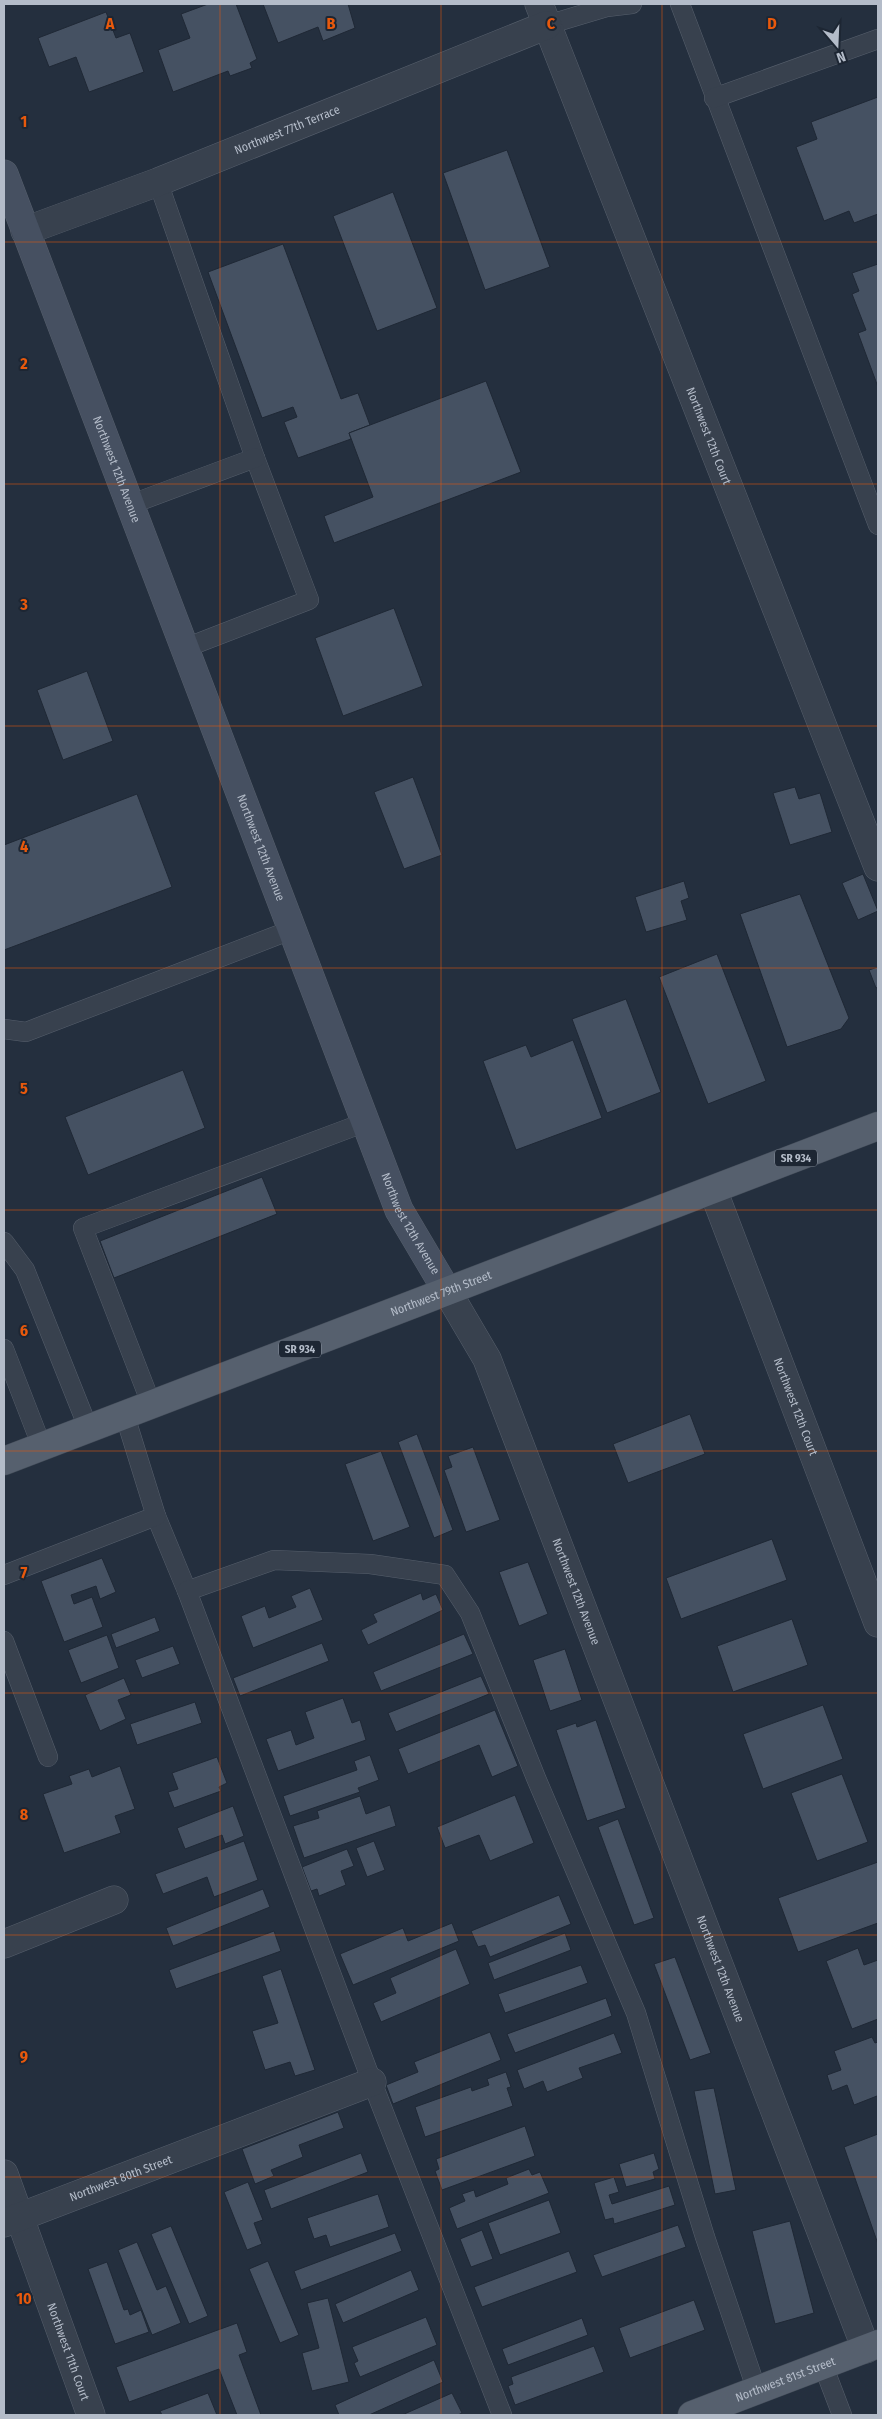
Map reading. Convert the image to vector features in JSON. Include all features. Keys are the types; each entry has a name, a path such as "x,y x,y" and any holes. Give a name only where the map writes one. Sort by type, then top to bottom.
{"main road":[{"name":"Northwest 12th Avenue","path":"4,174 399,1210 447,1292"},
{"name":"Northwest 79th Street","path":"4,1462 878,1126"},
{"name":"Northwest 81st Street","path":"692,2415 872,2346"}],"street":[{"name":"Northwest 77th Terrace","path":"25,231 158,182 543,14"},
{"name":"Northwest 12th Court","path":"543,14 878,867"},
{"name":"Northwest 12th Court","path":"713,1190 878,1623"},
{"name":"Northwest 12th Avenue","path":"447,1292 487,1358 872,2346"},
{"path":"4,1944 114,1900"},
{"name":"Northwest 80th Street","path":"12,2220 372,2082"},
{"name":"Northwest 11th Court","path":"4,2174 12,2220 91,2415"}],"lane":[{"path":"543,14 578,16 607,7 632,4"},
{"path":"680,4 714,98 878,526"},
{"path":"714,98 878,40"},
{"path":"158,182 255,458 309,600 185,648"},
{"path":"129,505 255,458"},
{"path":"4,1029 26,1032 291,930"},
{"path":"152,1406 83,1228 366,1122"},
{"path":"4,1242 26,1270 89,1430"},
{"path":"4,1349 42,1447"},
{"path":"125,1416 156,1516 187,1591 372,2082 502,2415"},
{"path":"4,1574 156,1516"},
{"path":"187,1591 274,1560 370,1564 445,1575 470,1613 536,1778 636,2013 705,2236 757,2391"},
{"path":"4,1641 48,1757"},
{"path":"824,2365 842,2415"}],"building":[{"path":"208,4 236,4 257,59 250,63 252,68 230,76 228,71 173,92 158,50 190,38 181,14"},
{"path":"263,4 348,4 355,28 323,41 318,27 278,43"},
{"path":"106,12 116,38 130,33 144,72 89,92 76,57 49,67 38,38"},
{"path":"878,97 878,214 854,223 849,211 824,221 796,147 817,139 811,122"},
{"path":"507,150 550,267 485,290 443,173"},
{"path":"393,192 437,308 377,331 333,216"},
{"path":"283,244 341,399 358,393 370,425 349,433 351,439 298,458 284,422 297,417 293,407 262,418 208,272"},
{"path":"878,264 878,387 858,333 866,330 852,294 859,291 852,273"},
{"path":"486,381 521,472 334,543 324,516 373,497 349,433"},
{"path":"394,608 423,686 343,716 315,638"},
{"path":"87,671 113,741 63,760 37,690"},
{"path":"413,777 442,855 404,869 374,792"},
{"path":"795,787 799,799 820,793 832,832 790,845 773,793"},
{"path":"137,794 172,887 4,950 4,845"},
{"path":"863,874 878,911 858,920 842,883"},
{"path":"684,881 689,898 681,901 687,920 646,932 635,897"},
{"path":"800,894 849,1018 841,1029 787,1047 740,914"},
{"path":"717,954 766,1081 708,1104 659,977"},
{"path":"878,967 878,987 876,988 869,970"},
{"path":"626,999 661,1092 607,1113 572,1019"},
{"path":"573,1040 602,1118 516,1150 483,1061 526,1045 531,1057"},
{"path":"183,1070 205,1128 88,1175 65,1117"},
{"path":"262,1177 277,1214 114,1278 100,1241"},
{"path":"690,1414 705,1454 628,1483 613,1444"},
{"path":"417,1434 453,1530 434,1538 398,1442"},
{"path":"473,1447 500,1520 466,1532 444,1470 452,1467 448,1456"},
{"path":"381,1451 410,1527 373,1541 345,1464"},
{"path":"772,1539 787,1580 681,1619 666,1578"},
{"path":"102,1558 116,1592 100,1599 96,1586 71,1595 74,1604 92,1597 103,1627 64,1642 41,1581"},
{"path":"528,1562 548,1614 519,1626 499,1572"},
{"path":"310,1588 323,1620 253,1648 241,1616 265,1606 269,1618 296,1607 291,1596"},
{"path":"421,1593 423,1600 436,1594 443,1610 368,1645 361,1630 377,1622 373,1614"},
{"path":"155,1617 160,1631 116,1648 111,1634"},
{"path":"792,1619 808,1665 733,1692 717,1646"},
{"path":"464,1634 473,1654 381,1691 373,1672"},
{"path":"107,1635 119,1668 81,1683 68,1650"},
{"path":"322,1643 329,1661 240,1696 233,1678"},
{"path":"173,1646 180,1664 142,1678 135,1660"},
{"path":"565,1649 582,1700 550,1711 533,1660"},
{"path":"481,1676 489,1694 396,1732 388,1713"},
{"path":"124,1678 131,1695 118,1700 126,1719 100,1731 85,1695"},
{"path":"343,1698 352,1723 360,1720 366,1740 278,1771 266,1739 291,1730 296,1745 314,1738 305,1712"},
{"path":"195,1702 202,1723 137,1745 130,1724"},
{"path":"823,1705 843,1759 763,1789 743,1734"},
{"path":"495,1710 518,1766 492,1777 479,1745 408,1774 398,1749"},
{"path":"596,1720 626,1808 587,1821 556,1730 576,1723 577,1727"},
{"path":"370,1755 379,1780 358,1788 360,1792 290,1816 283,1796 357,1770 354,1761"},
{"path":"217,1757 227,1783 219,1787 221,1791 174,1808 168,1792 178,1789 172,1773"},
{"path":"120,1766 135,1809 115,1816 121,1833 64,1853 43,1794 72,1784 69,1776 89,1769 92,1777"},
{"path":"842,1774 868,1842 817,1861 791,1793"},
{"path":"515,1795 534,1843 490,1861 479,1835 445,1848 437,1827"},
{"path":"360,1796 366,1814 390,1805 396,1826 304,1858 293,1826 319,1818 317,1811"},
{"path":"233,1806 244,1836 225,1844 222,1835 185,1849 177,1828"},
{"path":"618,1819 654,1918 634,1925 598,1827"},
{"path":"244,1841 258,1880 214,1897 207,1877 163,1894 155,1874"},
{"path":"374,1841 385,1870 367,1877 356,1848"},
{"path":"347,1849 354,1866 341,1871 346,1885 319,1896 317,1889 311,1891 302,1867"},
{"path":"878,1862 878,1923 798,1952 778,1898"},
{"path":"263,1889 270,1907 173,1946 166,1928"},
{"path":"559,1895 571,1924 490,1957 485,1945 478,1947 471,1931"},
{"path":"452,1923 459,1941 353,1985 340,1954 403,1928 408,1941"},
{"path":"274,1931 281,1951 176,1989 169,1970"},
{"path":"565,1933 571,1950 494,1980 488,1963"},
{"path":"858,1948 864,1965 878,1960 878,2019 852,2029 826,1961"},
{"path":"456,1949 470,1984 381,2022 373,2003 396,1993 390,1978"},
{"path":"675,1957 711,2053 690,2060 654,1964"},
{"path":"581,1965 588,1983 505,2013 498,1994"},
{"path":"281,1969 315,2070 295,2076 290,2062 265,2070 252,2031 278,2023 262,1976"},
{"path":"606,1998 612,2016 515,2053 507,2034"},
{"path":"490,2032 501,2060 393,2104 386,2085 418,2072 414,2062"},
{"path":"614,2033 622,2053 579,2068 583,2078 547,2092 543,2081 524,2089 517,2070"},
{"path":"872,2037 875,2043 878,2042 878,2099 877,2096 854,2105 847,2085 832,2091 827,2075 841,2070 834,2051"},
{"path":"506,2072 511,2087 507,2088 513,2106 425,2137 415,2107 471,2087 472,2091 489,2085 487,2079"},
{"path":"714,2088 736,2190 715,2194 694,2091"},
{"path":"338,2112 344,2128 299,2145 303,2157 271,2170 274,2176 255,2184 242,2149"},
{"path":"525,2126 535,2156 442,2190 435,2171 439,2169 436,2159"},
{"path":"878,2134 878,2244 844,2147"},
{"path":"361,2153 368,2172 271,2209 264,2190"},
{"path":"654,2153 659,2169 653,2172 655,2179 626,2187 619,2164"},
{"path":"529,2169 532,2175 540,2172 549,2193 457,2229 449,2208 465,2201 462,2194 474,2190 476,2197 508,2184 506,2178"},
{"path":"614,2177 619,2192 609,2195 612,2204 669,2186 675,2205 614,2224 613,2218 605,2220 594,2183"},
{"path":"248,2182 263,2220 254,2223 262,2244 247,2250 224,2192"},
{"path":"378,2194 389,2227 330,2247 326,2235 314,2239 307,2218"},
{"path":"549,2200 561,2233 500,2255 488,2223"},
{"path":"790,2221 814,2313 775,2324 752,2231"},
{"path":"678,2225 686,2247 602,2277 593,2255"},
{"path":"171,2226 208,2316 189,2324 151,2234"},
{"path":"482,2230 493,2259 471,2267 460,2239"},
{"path":"395,2233 402,2251 301,2290 294,2271"},
{"path":"137,2242 157,2290 166,2286 181,2323 152,2335 118,2250"},
{"path":"569,2251 577,2272 482,2307 474,2287"},
{"path":"268,2261 299,2335 280,2343 249,2269"},
{"path":"107,2262 124,2310 128,2309 130,2315 141,2310 149,2332 115,2344 88,2269"},
{"path":"411,2270 419,2290 343,2323 335,2304"},
{"path":"328,2298 349,2382 312,2391 302,2353 319,2348 307,2303"},
{"path":"694,2300 705,2330 630,2358 619,2328"},
{"path":"426,2317 437,2345 360,2377 354,2363 358,2361 352,2347"},
{"path":"582,2318 588,2335 508,2365 502,2349"},
{"path":"237,2323 247,2352 239,2355 261,2415 237,2415 219,2369 129,2402 116,2367"},
{"path":"594,2346 604,2372 515,2405 508,2386 513,2384 511,2377"},
{"path":"434,2360 443,2382 369,2415 339,2415 335,2405"},
{"path":"208,2393 217,2415 162,2415 160,2411"},
{"path":"452,2393 462,2413 458,2415 402,2415"}]}
